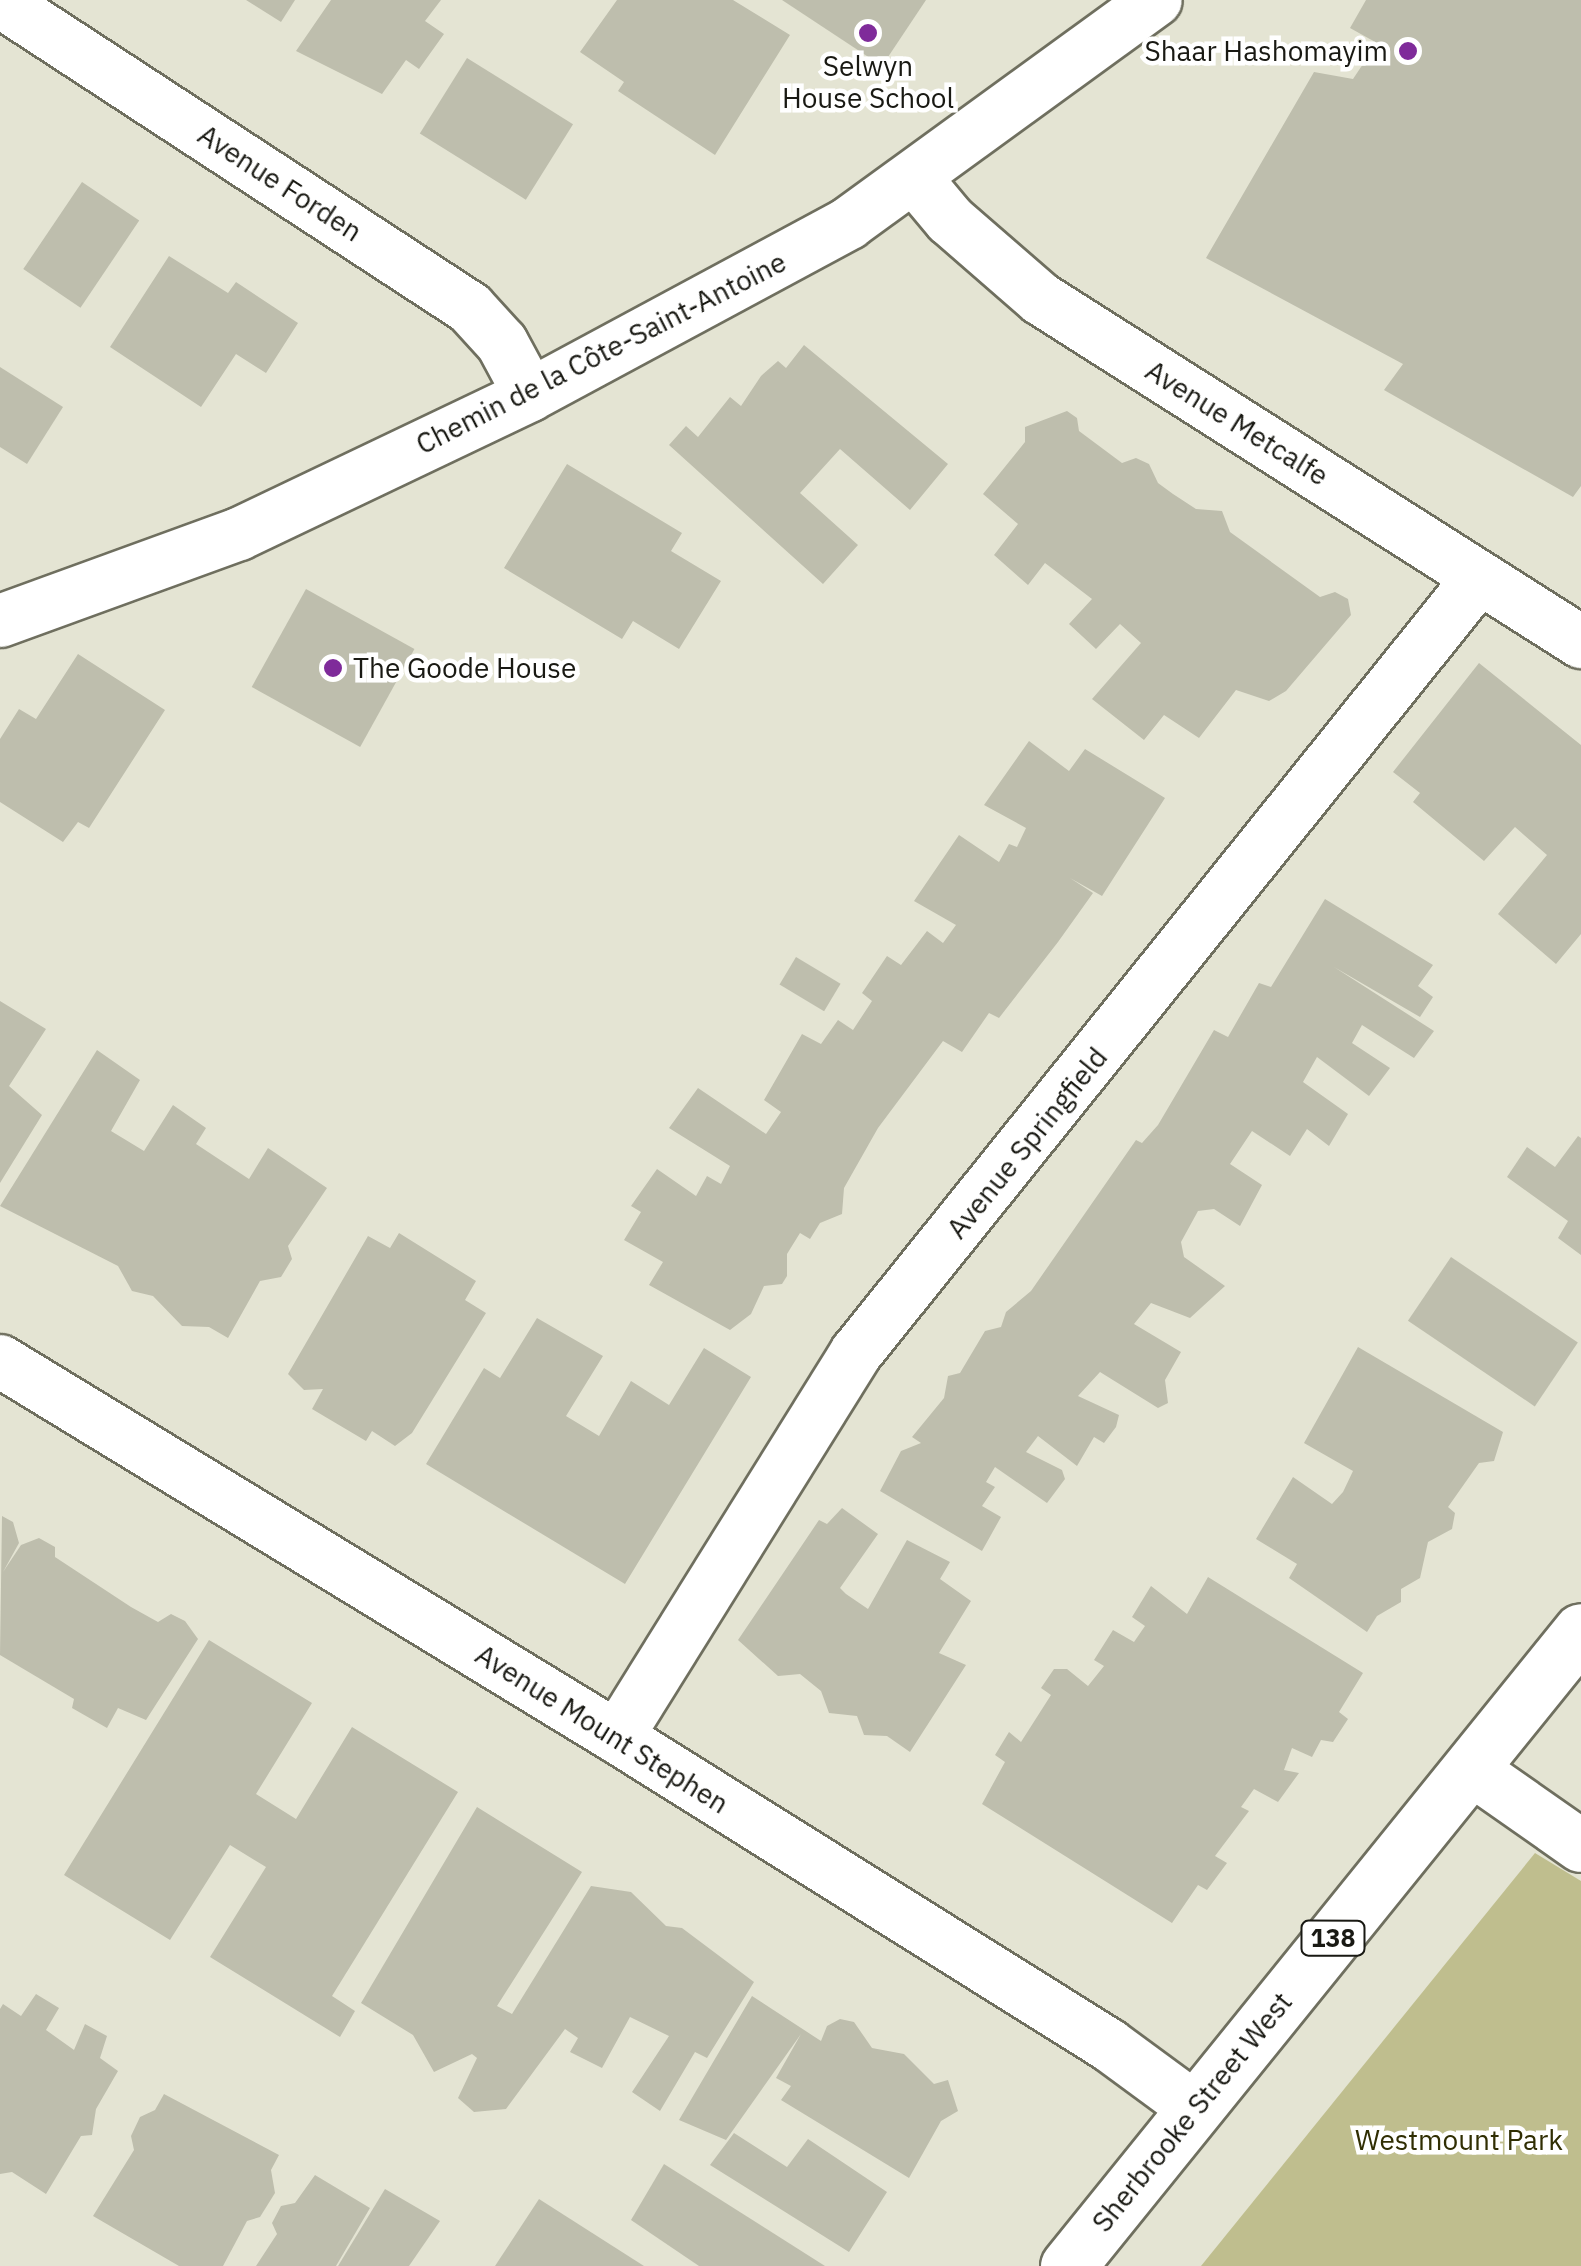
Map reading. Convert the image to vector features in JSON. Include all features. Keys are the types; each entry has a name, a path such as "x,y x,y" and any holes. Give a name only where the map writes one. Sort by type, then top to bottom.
{"main road":[{"name":"Sherbrooke Street West","path":"1068,2266 1581,1632"}],"street":[{"name":"Chemin de la Côte-Saint-Antoine","path":"0,621 239,534 530,395 849,223 1156,0"},
{"name":"Avenue Forden","path":"0,1 470,308 502,342 530,395"},
{"name":"Avenue Metcalfe","path":"914,178 950,220 1042,299 1581,642"},
{"name":"Avenue Springfield","path":"617,1737 856,1354 1480,578"},
{"name":"Avenue Mount Stephen","path":"0,1361 617,1737 1109,2045 1196,2108"},
{"path":"1471,1769 1581,1846"}],"green space":[{"name":"Westmount Park","path":"1535,1853 1581,1881 1581,2266 1201,2266"}],"building":[{"path":"246,0 295,0 281,22"},
{"path":"331,0 441,0 425,21 444,34 419,69 406,60 382,94 296,51"},
{"path":"617,0 733,0 790,35 715,155 618,91 624,82 580,52"},
{"name":"Selwyn House School","path":"782,0 926,0 882,66"},
{"path":"1366,0 1581,0 1581,486 1573,497 1384,390 1403,364 1206,258 1314,72 1353,79 1377,43 1350,28"},
{"path":"467,58 573,124 526,200 420,133"},
{"path":"82,182 139,221 80,308 23,269"},
{"path":"169,256 228,293 236,282 298,323 266,373 236,354 201,407 110,347"},
{"path":"804,345 948,464 910,510 840,449 800,493 858,545 823,584 669,445 686,426 698,437 730,397 741,406 761,376 778,361 786,368"},
{"path":"0,367 63,407 27,464 0,447"},
{"path":"1067,411 1077,418 1079,431 1122,463 1136,458 1149,464 1158,483 1196,509 1222,511 1230,532 1320,597 1335,592 1348,599 1351,615 1286,691 1269,701 1236,690 1199,738 1164,715 1144,740 1092,699 1141,643 1120,624 1096,649 1069,624 1092,599 1045,563 1028,585 994,555 1018,524 983,494 1025,442 1025,427"},
{"path":"567,464 682,533 671,551 721,581 679,649 633,621 622,639 504,568"},
{"name":"The Goode House","path":"306,589 414,649 360,747 252,687"},
{"path":"78,654 165,710 89,828 78,822 63,842 0,802 0,739 19,709 36,719"},
{"path":"1479,663 1581,745 1581,934 1556,964 1498,914 1547,855 1515,827 1484,861 1413,802 1420,793 1393,772"},
{"path":"1029,741 1069,771 1085,749 1165,798 1102,896 1070,878 1093,893 1058,942 999,1018 989,1013 962,1052 943,1041 878,1128 844,1188 842,1214 820,1223 810,1239 800,1233 787,1254 787,1276 782,1284 764,1286 751,1314 730,1330 649,1285 663,1262 624,1240 641,1212 631,1206 657,1169 696,1196 707,1176 721,1184 730,1166 669,1128 698,1088 766,1134 781,1112 764,1100 802,1034 821,1044 838,1020 853,1030 872,1001 862,993 887,956 901,965 927,931 943,943 956,925 914,901 959,835 999,862 1009,844 1017,847 1026,828 984,805"},
{"path":"1325,899 1433,965 1418,986 1433,997 1420,1017 1334,967 1434,1031 1414,1058 1362,1025 1352,1043 1390,1068 1369,1096 1317,1057 1303,1082 1348,1114 1329,1146 1307,1129 1290,1156 1252,1131 1230,1164 1262,1185 1240,1226 1214,1209 1198,1211 1181,1242 1184,1257 1225,1286 1190,1318 1151,1303 1134,1324 1181,1352 1165,1380 1168,1403 1158,1408 1100,1372 1078,1396 1119,1415 1116,1427 1104,1443 1094,1437 1077,1466 1038,1436 1026,1452 1062,1470 1065,1479 1047,1503 995,1467 986,1482 995,1487 982,1506 1001,1517 982,1551 880,1491 901,1451 921,1443 912,1437 944,1398 948,1376 960,1373 985,1331 1001,1327 1006,1312 1031,1291 1136,1140 1142,1143 1158,1125 1214,1030 1228,1037 1259,983 1271,987"},
{"path":"796,957 841,984 824,1011 780,984"},
{"path":"0,1001 46,1029 9,1086 42,1115 0,1183"},
{"path":"97,1050 140,1080 111,1131 144,1151 173,1105 206,1128 196,1144 249,1179 268,1148 327,1188 288,1246 292,1259 281,1277 260,1281 228,1338 209,1327 182,1326 153,1296 132,1291 118,1266 0,1206"},
{"path":"1578,1136 1581,1255 1558,1238 1568,1221 1507,1177 1527,1147 1555,1167"},
{"path":"399,1233 476,1281 465,1300 486,1313 412,1433 395,1446 372,1431 366,1441 312,1409 323,1389 304,1390 288,1374 368,1236 390,1248"},
{"path":"1451,1257 1578,1343 1535,1406 1408,1321"},
{"path":"537,1318 603,1356 566,1416 599,1436 631,1381 669,1405 704,1348 751,1377 625,1584 426,1464 484,1368 500,1378"},
{"path":"1358,1347 1503,1432 1494,1461 1479,1463 1448,1507 1455,1513 1452,1529 1428,1542 1420,1578 1401,1589 1401,1602 1377,1616 1367,1632 1289,1578 1297,1564 1256,1539 1293,1477 1332,1504 1343,1492 1353,1471 1304,1443"},
{"path":"842,1508 878,1534 840,1588 846,1594 868,1609 907,1540 950,1562 940,1579 971,1601 939,1653 966,1665 910,1752 887,1736 864,1735 857,1716 829,1713 821,1691 800,1674 778,1676 738,1640 819,1520 827,1524"},
{"path":"2,1516 13,1522 19,1543 3,1572 21,1545 39,1538 55,1547 55,1557 131,1607 158,1622 171,1614 185,1621 198,1639 146,1720 118,1708 107,1728 72,1708 74,1699 0,1655"},
{"path":"1208,1577 1363,1673 1339,1712 1348,1719 1333,1742 1321,1740 1312,1757 1292,1748 1284,1770 1299,1773 1278,1802 1254,1789 1241,1807 1249,1811 1215,1856 1227,1863 1207,1890 1198,1885 1172,1923 982,1804 1005,1762 995,1755 1009,1732 1021,1742 1051,1695 1041,1688 1054,1669 1067,1669 1088,1686 1104,1666 1094,1660 1113,1630 1134,1642 1145,1626 1132,1617 1151,1586 1187,1614"},
{"path":"209,1640 312,1703 256,1794 296,1819 352,1727 458,1792 332,1996 355,2011 340,2037 210,1957 266,1867 230,1845 170,1940 64,1875"},
{"path":"477,1807 582,1872 497,2006 512,2014 591,1886 631,1892 666,1926 682,1928 754,1982 707,2058 695,2052 660,2111 632,2092 669,2036 630,2017 602,2068 570,2052 578,2038 565,2029 506,2109 474,2112 458,2098 477,2058 472,2054 434,2072 413,2035 361,2003"},
{"path":"36,1994 59,2008 46,2030 74,2050 85,2024 107,2036 100,2058 118,2071 96,2109 92,2135 81,2136 46,2194 12,2172 0,2174 0,2009 3,2004 21,2016"},
{"path":"752,1996 821,2041 827,2026 840,2019 854,2022 872,2048 904,2054 934,2084 948,2080 958,2111 941,2121 909,2178 781,2100 791,2086 776,2078 801,2034 726,2140 679,2120"},
{"path":"164,2094 279,2155 271,2170 275,2193 260,2217 247,2221 223,2266 179,2266 93,2216 134,2150 131,2136 140,2117 155,2110"},
{"path":"734,2133 787,2167 808,2139 887,2192 849,2252 710,2165"},
{"path":"664,2164 825,2266 699,2266 631,2220"},
{"path":"315,2175 370,2208 336,2266 256,2266 277,2234 272,2223 281,2206 295,2203"},
{"path":"385,2189 440,2221 409,2266 338,2266"},
{"path":"539,2199 644,2266 495,2266"}],"place":[{"name":"Selwyn House School","path":"868,33"},
{"name":"Shaar Hashomayim","path":"1408,51"},
{"name":"The Goode House","path":"333,668"}]}
